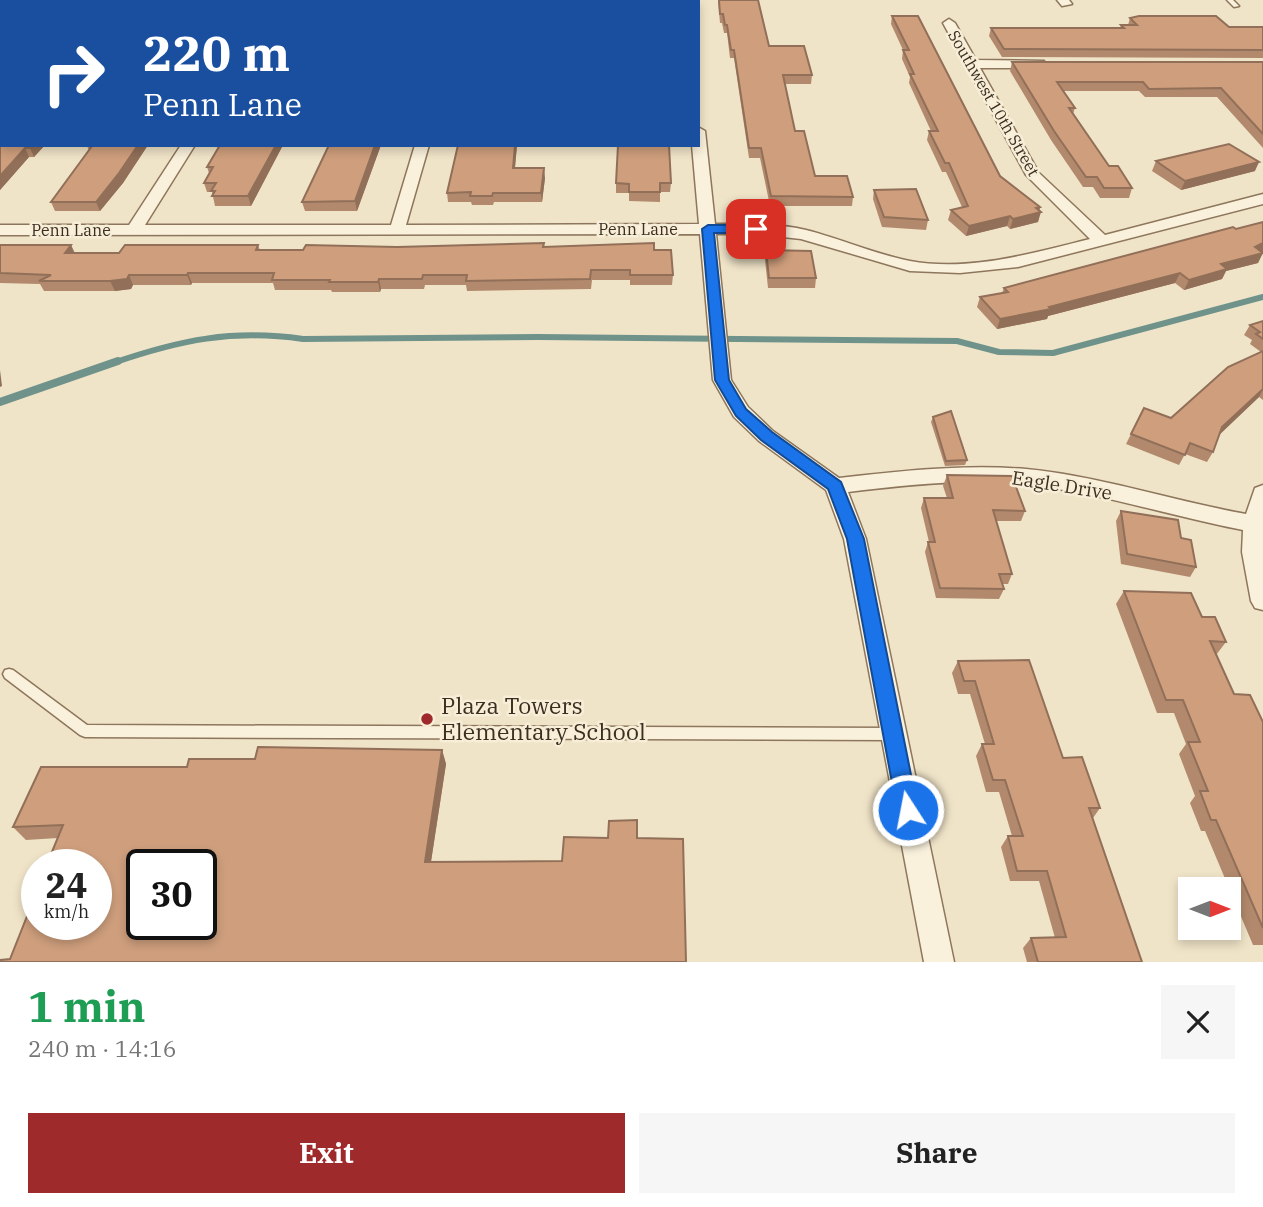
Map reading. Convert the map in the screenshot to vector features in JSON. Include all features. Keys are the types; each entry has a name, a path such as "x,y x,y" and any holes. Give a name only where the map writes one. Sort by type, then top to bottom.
{"street":[{"name":"Southwest 10th Street","path":"949,23 1033,175 1060,204 1101,239"},
{"path":"972,64 1055,64"},
{"path":"134,230 187,147"},
{"path":"397,230 421,147"},
{"path":"700,147 722,380 741,412 766,436 835,486 855,539 939,962"},
{"name":"Penn Lane","path":"0,230 756,229 802,234 889,262 932,268 999,265 1263,199"},
{"name":"Eagle Drive","path":"835,486 988,475 1027,477 1098,489 1202,515 1254,524"},
{"path":"1263,493 1254,524 1253,552 1263,601"}],"lane":[{"path":"1230,0 1236,6"},
{"path":"9,674 85,731 892,734"}],"building":[{"path":"719,0 758,0 769,46 804,46 812,75 783,75 795,131 804,131 815,176 847,176 853,197 771,196 761,148 749,148 734,50 731,50 723,14 720,14"},
{"path":"892,16 918,16 1000,176 1040,207 1036,208 1041,212 969,226 951,210 968,206 949,163 945,163 929,131 938,131 910,74 914,74 903,50 909,50"},
{"path":"1216,16 1229,27 1263,27 1263,50 1004,49 991,28 1124,28 1121,25 1137,25 1130,18"},
{"path":"1012,62 1263,62 1263,134 1221,88 1149,89 1143,82 1057,82 1075,108 1069,108 1109,166 1118,166 1132,188 1104,188 1097,177 1086,177"},
{"path":"1229,144 1259,162 1185,181 1156,161"},
{"path":"0,147 31,147 25,148 0,176"},
{"path":"91,147 137,147 96,202 51,202"},
{"path":"219,147 275,147 248,196 212,196 215,191 211,191 216,183 204,183 213,167 207,167"},
{"path":"328,147 374,147 355,201 302,202"},
{"path":"458,147 515,147 513,168 544,168 541,193 470,196 471,192 447,193"},
{"path":"618,147 669,147 671,183 660,183 660,192 629,192 629,184 616,183"},
{"path":"916,189 928,220 884,217 874,190"},
{"path":"1263,222 1263,243 1255,247 1263,253 1221,264 1227,269 1189,280 1180,273 1049,307 1051,309 1000,319 980,297 1008,292 1004,288 1233,227 1236,229"},
{"path":"544,243 543,247 654,243 654,250 671,250 673,275 630,275 630,270 591,270 590,279 466,281 467,275 423,275 422,279 329,282 330,280 272,280 274,273 129,275 127,279 110,281 39,281 51,275 0,273 0,245 71,245 65,253 119,253 125,245 258,245 256,250 303,250 306,245 397,247"},
{"path":"766,250 811,251 816,278 769,278"},
{"path":"1263,321 1263,339 1256,334 1260,332 1250,325"},
{"path":"1263,351 1263,389 1222,427 1213,452 1190,443 1185,455 1131,434 1144,408 1171,418 1228,367"},
{"path":"951,411 967,460 946,461 933,417"},
{"path":"947,475 1012,476 1025,511 993,510 1012,574 999,574 1004,589 940,588 928,542 935,542 924,498 953,498"},
{"path":"1121,511 1178,520 1181,538 1191,540 1196,567 1127,554"},
{"path":"1124,591 1191,593 1202,617 1215,617 1226,642 1210,641 1234,694 1250,695 1263,722 1263,928 1216,820 1211,820 1200,791 1208,791 1188,742 1200,742 1183,700 1166,700"},
{"path":"1029,660 1063,758 1082,757 1100,808 1089,808 1142,962 1038,962 1031,938 1066,937 1047,871 1017,871 1008,836 1023,836 1005,780 993,780 982,744 994,744 975,681 964,681 958,661"},
{"path":"258,747 442,750 425,862 562,861 564,837 608,838 609,821 637,820 637,838 683,839 686,962 0,962 10,959 21,931 21,940 112,940 112,849 53,849 63,825 13,827 41,767 187,767 189,759 255,759"}],"waterway":[{"path":"113,363 184,343 253,335 303,339 538,337 957,341 999,352 1053,353 1263,297"},
{"path":"0,402 118,361"}],"place":[{"name":"Plaza Towers Elementary School","path":"427,719"}],"route":[{"path":"756,229 708,229 722,380 741,412 766,436 835,486 855,539 908,810"}]}
